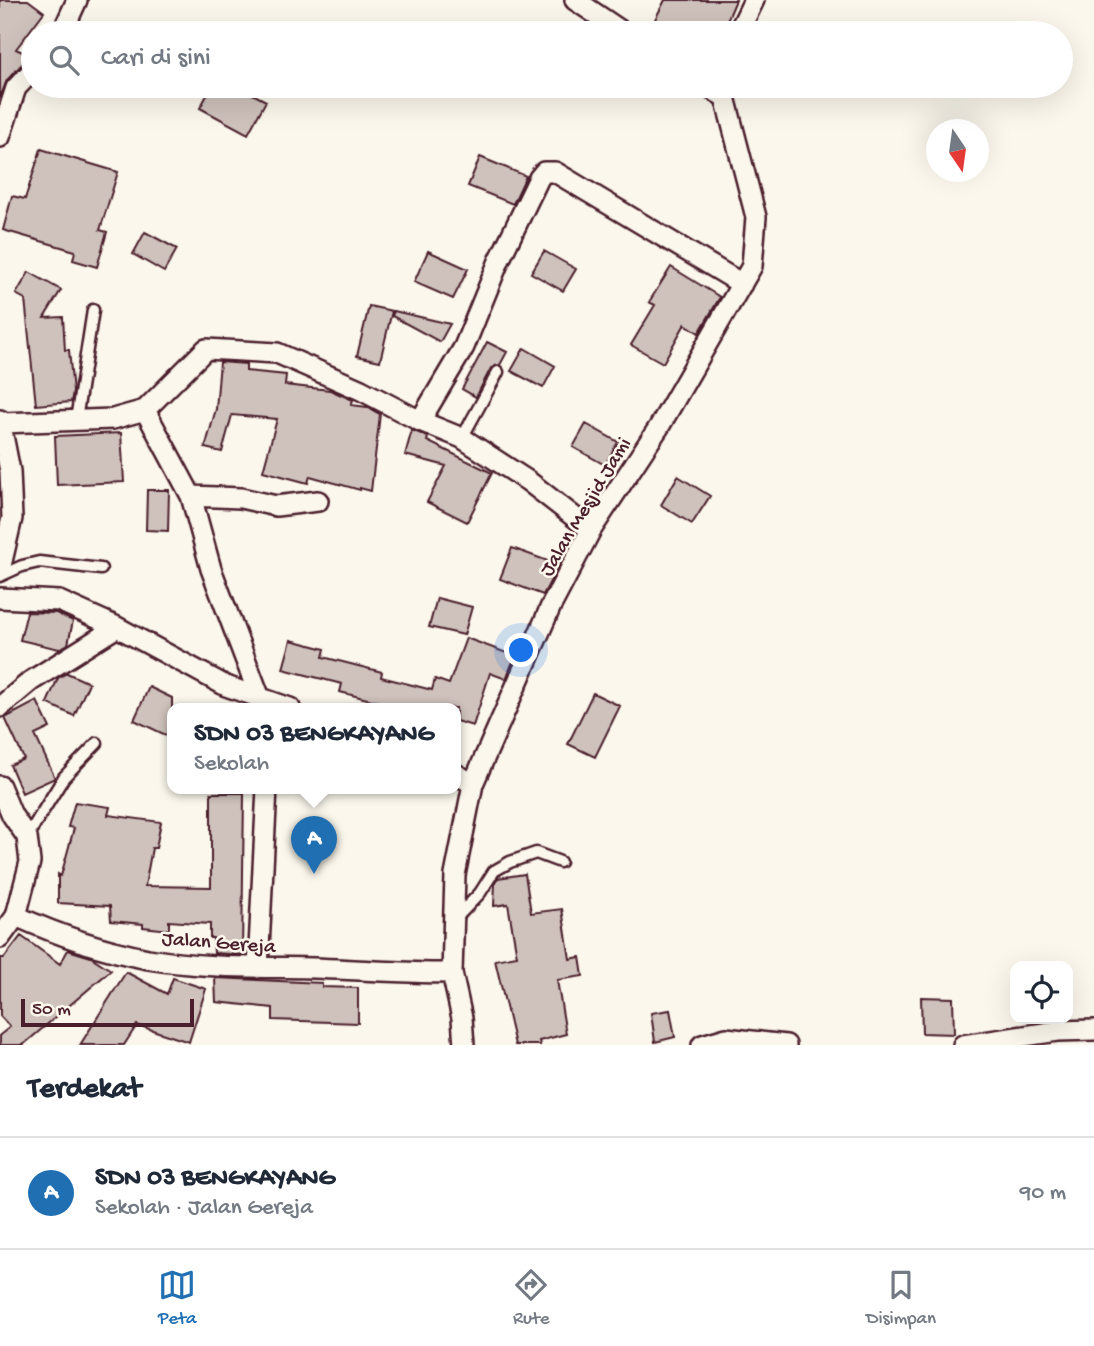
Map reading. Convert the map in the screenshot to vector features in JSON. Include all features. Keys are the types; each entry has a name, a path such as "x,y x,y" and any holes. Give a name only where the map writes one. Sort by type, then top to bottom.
{"street":[{"path":"67,21 76,0"},
{"path":"575,0 606,21"},
{"path":"744,21 754,0"},
{"path":"0,137 16,88 21,83"},
{"name":"Jalan Mesjid Jami","path":"464,1045 453,972 455,875 473,784 551,606 591,530 659,427 752,265 756,217 727,98"},
{"path":"420,421 464,346 499,261 544,172 555,172 742,284"},
{"path":"0,570 12,518 10,471 0,421 113,419 145,410 206,349 277,353 361,390 420,421 462,438 528,481 591,530"},
{"path":"145,410 191,496 211,569 260,698"},
{"path":"191,496 241,498 276,506 318,501"},
{"path":"0,598 59,601 117,627 226,686 274,703"},
{"path":"0,707 31,681 117,627"},
{"path":"461,777 473,784"},
{"path":"0,786 12,815 27,837 30,862 16,916 0,939"},
{"path":"258,968 267,794"},
{"name":"Jalan Gereja","path":"16,916 95,946 149,959 258,968 453,972"},
{"path":"963,1045 1058,1031 1094,1030 1094,1040"},
{"path":"702,1045 726,1038 783,1045"}],"lane":[{"path":"76,420 93,310"},
{"path":"462,438 498,372"},
{"path":"0,576 39,562 101,569"},
{"path":"27,837 64,777 96,743"},
{"path":"454,920 480,893 494,871 510,862 536,853 560,862"}],"building":[{"path":"0,0 28,0 44,12 37,21 21,21 21,42 16,49 21,51 21,65 7,80 0,98"},
{"path":"665,0 736,0 727,21 654,21"},
{"path":"205,98 260,98 266,101 248,134 200,108"},
{"path":"41,149 118,172 100,230 107,232 97,267 73,260 75,251 3,230 12,196 25,199"},
{"path":"480,157 526,176 513,204 468,186"},
{"path":"145,232 177,249 164,272 133,254"},
{"path":"428,251 468,269 453,299 414,282"},
{"path":"544,251 576,269 563,291 531,273"},
{"path":"671,267 720,297 699,333 685,324 663,363 631,345 655,305 649,302"},
{"path":"29,272 61,290 44,318 63,317 65,350 69,350 73,392 71,402 36,405 25,299 16,294"},
{"path":"369,306 392,311 380,361 357,356"},
{"path":"394,311 450,324 440,342 392,316"},
{"path":"487,342 507,352 500,365 491,368 476,397 462,389"},
{"path":"524,348 555,366 543,388 511,371"},
{"path":"220,362 246,364 246,371 286,375 285,385 330,390 353,400 351,405 367,407 380,414 371,491 310,476 308,483 263,471 277,419 232,415 222,452 205,448 216,409"},
{"path":"586,424 618,442 605,465 573,447"},
{"path":"412,430 428,437 427,441 492,473 467,522 427,502 446,466 405,455"},
{"path":"121,433 124,482 57,485 55,436"},
{"path":"678,476 710,496 692,524 661,505"},
{"path":"147,490 169,490 168,531 146,530"},
{"path":"512,548 559,565 543,595 500,579"},
{"path":"437,598 472,607 464,635 429,627"},
{"path":"27,612 56,613 73,621 68,644 59,649 20,640"},
{"path":"466,638 515,656 506,679 490,673 473,726 461,722 461,703 379,703 340,692 342,684 283,669 291,640 325,649 323,657 382,672 381,677 432,690 435,679 449,684"},
{"path":"67,673 89,683 74,716 47,703 58,678"},
{"path":"149,687 172,698 172,703 167,703 167,736 134,720"},
{"path":"593,693 620,706 595,757 568,744"},
{"path":"37,701 50,728 35,735 55,778 22,793 10,765 24,759 5,718"},
{"path":"211,794 244,794 242,955 214,953 210,924 169,921 169,930 143,927 143,924 111,921 110,906 58,903 58,874 61,876 74,828 68,827 75,802 110,807 108,815 161,822 156,848 152,848 145,886 211,887"},
{"path":"525,874 531,913 562,909 570,959 580,957 583,976 557,980 566,1034 539,1041 540,1045 515,1045 495,960 517,956 508,904 494,906 495,883 498,878"},
{"path":"21,936 60,964 68,950 91,957 111,970 23,1045 0,1045 0,1035 10,1027 0,1016 0,958 4,958"},
{"path":"126,972 167,994 173,978 206,989 189,1042 137,1025 124,1045 80,1045"},
{"path":"215,978 322,983 322,987 358,988 358,1023 273,1020 273,1008 216,1002"},
{"path":"921,997 953,998 954,1034 922,1033"},
{"path":"670,1010 675,1037 655,1042 651,1013"}],"place":[{"name":"SDN 03 BENGKAYANG","path":"314,874"}]}
